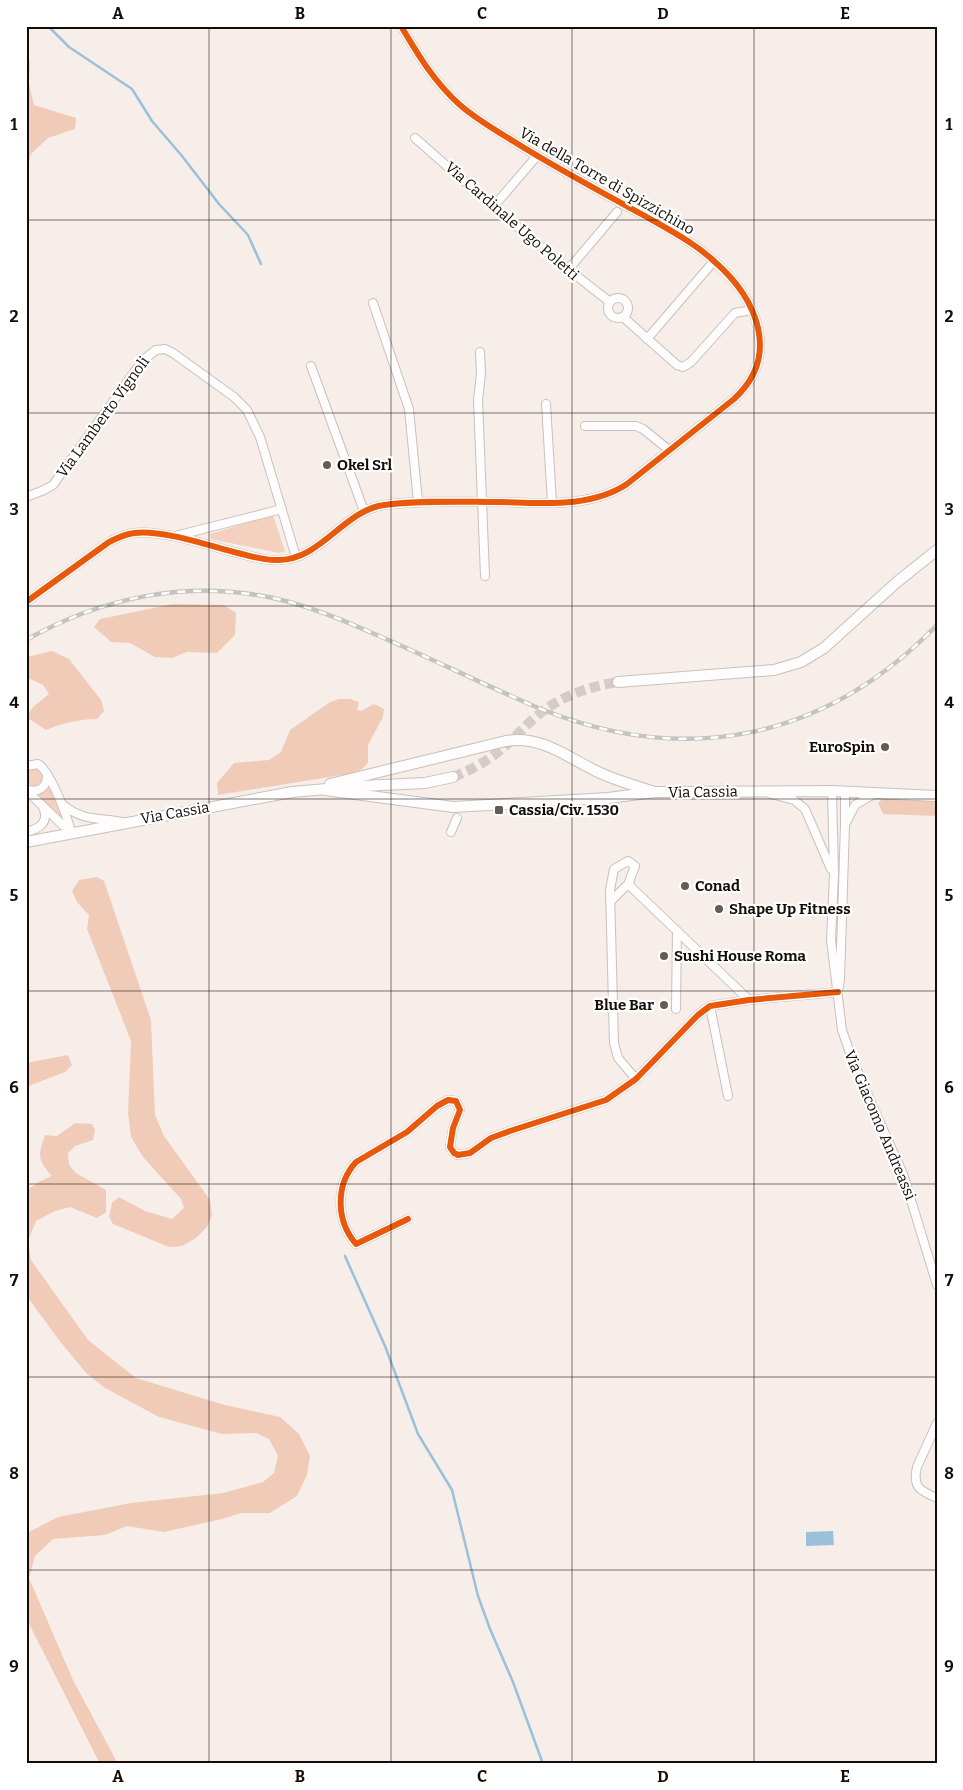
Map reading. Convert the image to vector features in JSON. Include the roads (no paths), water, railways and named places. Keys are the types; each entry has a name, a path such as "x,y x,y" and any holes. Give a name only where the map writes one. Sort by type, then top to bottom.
{"main road":[{"path":"618,682 762,671 801,662 824,648 897,582 937,550"},
{"path":"292,792 506,741 520,740 547,745 607,776 655,792"},
{"path":"325,790 425,783 453,777"},
{"name":"Via Cassia","path":"26,842 292,792 325,790 453,807 608,798 655,792 832,791 937,796"}],"street":[{"name":"Via della Torre di Spizzichino","path":"26,602 116,538 135,533 147,532 266,560 279,560 296,558 320,545 364,511 383,505 418,502 552,503 590,499 608,494 627,484 734,399 750,382 758,364 761,346 758,329 752,310 742,292 714,260 666,228 537,156 498,132 460,105 434,78 401,26"},
{"name":"Via Cardinale Ugo Poletti","path":"415,138 568,270 610,302"},
{"path":"494,206 537,156"},
{"path":"568,270 617,212"},
{"path":"647,339 714,260"},
{"name":"Via Cardinale Ugo Poletti","path":"619,298 627,302 629,309 623,317 616,318 610,315 608,309 610,302 619,298"},
{"path":"373,303 409,409 418,502"},
{"name":"Via Cardinale Ugo Poletti","path":"623,317 677,365 683,367 691,362 735,313 752,310"},
{"name":"Via Lamberto Vignoli","path":"26,496 44,490 55,482 143,360 152,352 165,349 177,355 234,397 247,410 260,437 296,558"},
{"path":"480,352 481,374 478,400 486,576"},
{"path":"311,366 364,511"},
{"path":"546,404 552,503"},
{"path":"585,426 636,426 643,429 669,450"},
{"path":"172,537 282,509"},
{"path":"26,766 38,764 45,770 62,804 71,833"},
{"path":"26,790 40,789 46,782 47,774"},
{"path":"26,790 71,833"},
{"name":"Via Giacomo Andreassi","path":"757,791 790,798 800,804 807,813 834,874"},
{"name":"Via Giacomo Andreassi","path":"832,791 834,874 831,940 835,989 845,1038 903,1174 937,1285"},
{"name":"Via Giacomo Andreassi","path":"835,989 840,979 845,792"},
{"name":"Via Giacomo Andreassi","path":"845,825 855,805 874,794"},
{"path":"26,832 37,829 45,822 46,814 41,804"},
{"path":"62,804 75,814 88,818 126,822"},
{"path":"451,832 457,818"},
{"path":"820,843 844,843"},
{"path":"636,1079 618,1058 614,1043 610,890 614,869 628,861 635,866 629,882 630,886 749,1000"},
{"path":"611,901 626,886 630,886"},
{"path":"676,1009 677,931"},
{"path":"408,1218 356,1244 351,1238 342,1218 340,1200 344,1181 356,1162 407,1132 437,1106 448,1100 456,1101 460,1110 453,1128 450,1147 458,1155 470,1153 492,1138 606,1100 636,1079 698,1015 710,1006 835,989"},
{"path":"710,1006 728,1096"},
{"path":"937,1423 915,1475 919,1489 937,1498"}],"water":[{"path":"833,1531 834,1545 806,1546 806,1532"}],"waterway":[{"path":"48,26 69,47 132,89 152,121 219,204 248,235 261,264"},
{"path":"345,1256 385,1346 418,1434 452,1490 478,1596 513,1682 543,1764"}],"tunnel":[{"path":"453,777 491,757 551,705 588,689 618,682"}],"railway":[{"path":"26,640 55,625 85,613 115,603 146,596 177,592 241,593 287,601 327,614 541,709 596,727 649,737 702,738 752,732 802,717 849,695 894,664 937,625"}],"place":[{"name":"Okel Srl","path":"327,465"},
{"name":"EuroSpin","path":"885,747"},
{"name":"Cassia/Civ. 1530","path":"499,810"},
{"name":"Conad","path":"685,886"},
{"name":"Shape Up Fitness","path":"719,909"},
{"name":"Sushi House Roma","path":"664,956"},
{"name":"Blue Bar","path":"664,1005"}]}
